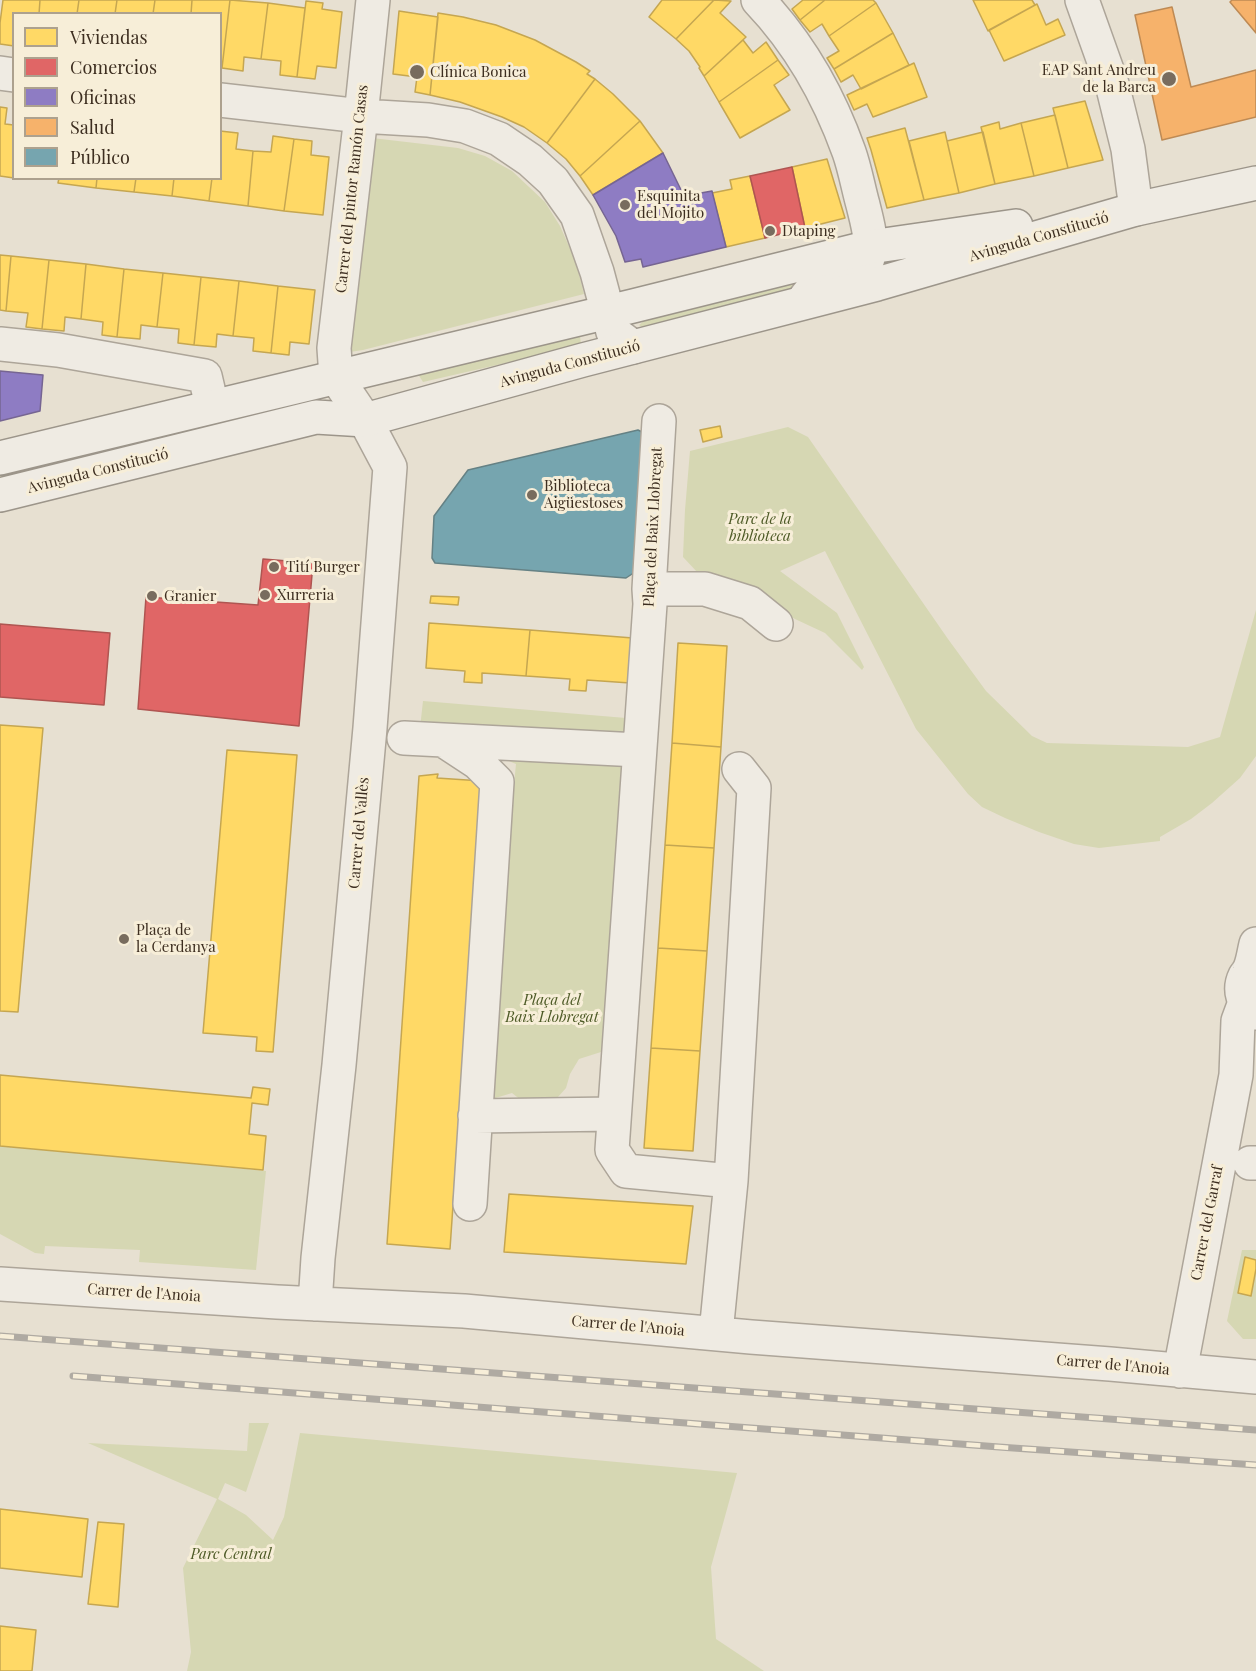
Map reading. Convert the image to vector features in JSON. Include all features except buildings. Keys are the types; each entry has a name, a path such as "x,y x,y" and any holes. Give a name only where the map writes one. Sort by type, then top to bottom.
{"street":[{"name":"Carrer del pintor Ramón Casas","path":"336,378 334,348 373,0"},
{"path":"758,0 806,60 831,105 850,154 866,220 870,247 863,268 820,283 808,292 803,302"},
{"path":"1082,0 1112,84 1128,150 1136,209"},
{"path":"222,100 361,116 428,120 465,126 499,139 530,160 553,181 577,215 597,272 613,332 633,347"},
{"name":"Avinguda Constitució","path":"0,495 316,417 365,420 877,284 1136,209 1256,183"},
{"name":"Avinguda Constitució","path":"0,458 870,247 1136,209"},
{"path":"0,344 58,350 206,376 212,406"},
{"name":"Carrer del Vallès","path":"315,1304 370,728 390,467 365,420 336,378"},
{"name":"Plaça del Baix Llobregat","path":"659,421 648,626 612,1150 626,1171 731,1181"},
{"path":"649,589 705,589 750,603 776,624"},
{"path":"404,738 638,750"},
{"path":"443,740 478,763 497,782 470,1204"},
{"path":"716,1333 731,1181 754,788 739,769"},
{"name":"Carrer del Garraf","path":"1180,1371 1236,1075 1238,1021 1250,1008 1242,993 1242,984 1254,959"},
{"name":"Carrer del Garraf","path":"1236,1075 1256,1049"},
{"path":"475,1116 614,1114"},
{"name":"Carrer de l'Anoia","path":"0,1284 464,1311 751,1337 1256,1377"}],"green space":[{"path":"372,138 458,148 485,156 512,171 545,202 560,226 576,262 584,294 350,352"},
{"path":"794,282 799,287 643,328 639,325 645,320"},
{"path":"575,334 580,336 581,344 575,347 423,382 418,374"},
{"path":"301,400 302,405 0,482 0,469"},
{"name":"Parc de la biblioteca","path":"788,427 808,437 986,691 1032,736 1047,743 1188,747 1220,737 1256,610 1256,756 1240,778 1191,819 1160,837 1160,841 1099,848 1074,844 1039,832 982,807 968,794 916,729 825,551 780,571 837,613 864,667 862,670 825,633 795,619 756,595 698,573 683,557 690,451"},
{"path":"423,701 626,718 625,740 420,728"},
{"name":"Plaça del Baix Llobregat","path":"504,759 627,759 607,1053 601,1052 579,1059 570,1074 566,1088 558,1097 546,1103 522,1101 512,1093 479,1103 498,989 516,764"},
{"path":"0,1146 266,1171 256,1270 139,1262 140,1250 45,1246 44,1254 35,1253 0,1234"},
{"path":"1242,1250 1256,1250 1256,1339 1243,1339 1227,1321"},
{"name":"Parc Central","path":"249,1423 269,1423 246,1492 225,1483 218,1499 246,1515 273,1540 284,1517 300,1433 737,1473 711,1567 716,1639 764,1671 187,1671 191,1652 183,1568 217,1499 88,1443 247,1451"}],"railway":[{"path":"0,1336 1256,1430"},
{"path":"73,1376 1256,1465"}],"place":[{"name":"Clínica Bonica","path":"417,72"},
{"name":"EAP Sant Andreu de la Barca","path":"1169,79"},
{"name":"Esquinita del Mojito","path":"625,205"},
{"name":"Dtaping","path":"770,231"},
{"name":"Biblioteca Aigüestoses","path":"532,495"},
{"name":"Tití Burger","path":"274,567"},
{"name":"Xurreria","path":"265,595"},
{"name":"Granier","path":"152,596"},
{"name":"Plaça de la Cerdanya","path":"124,939"}]}
